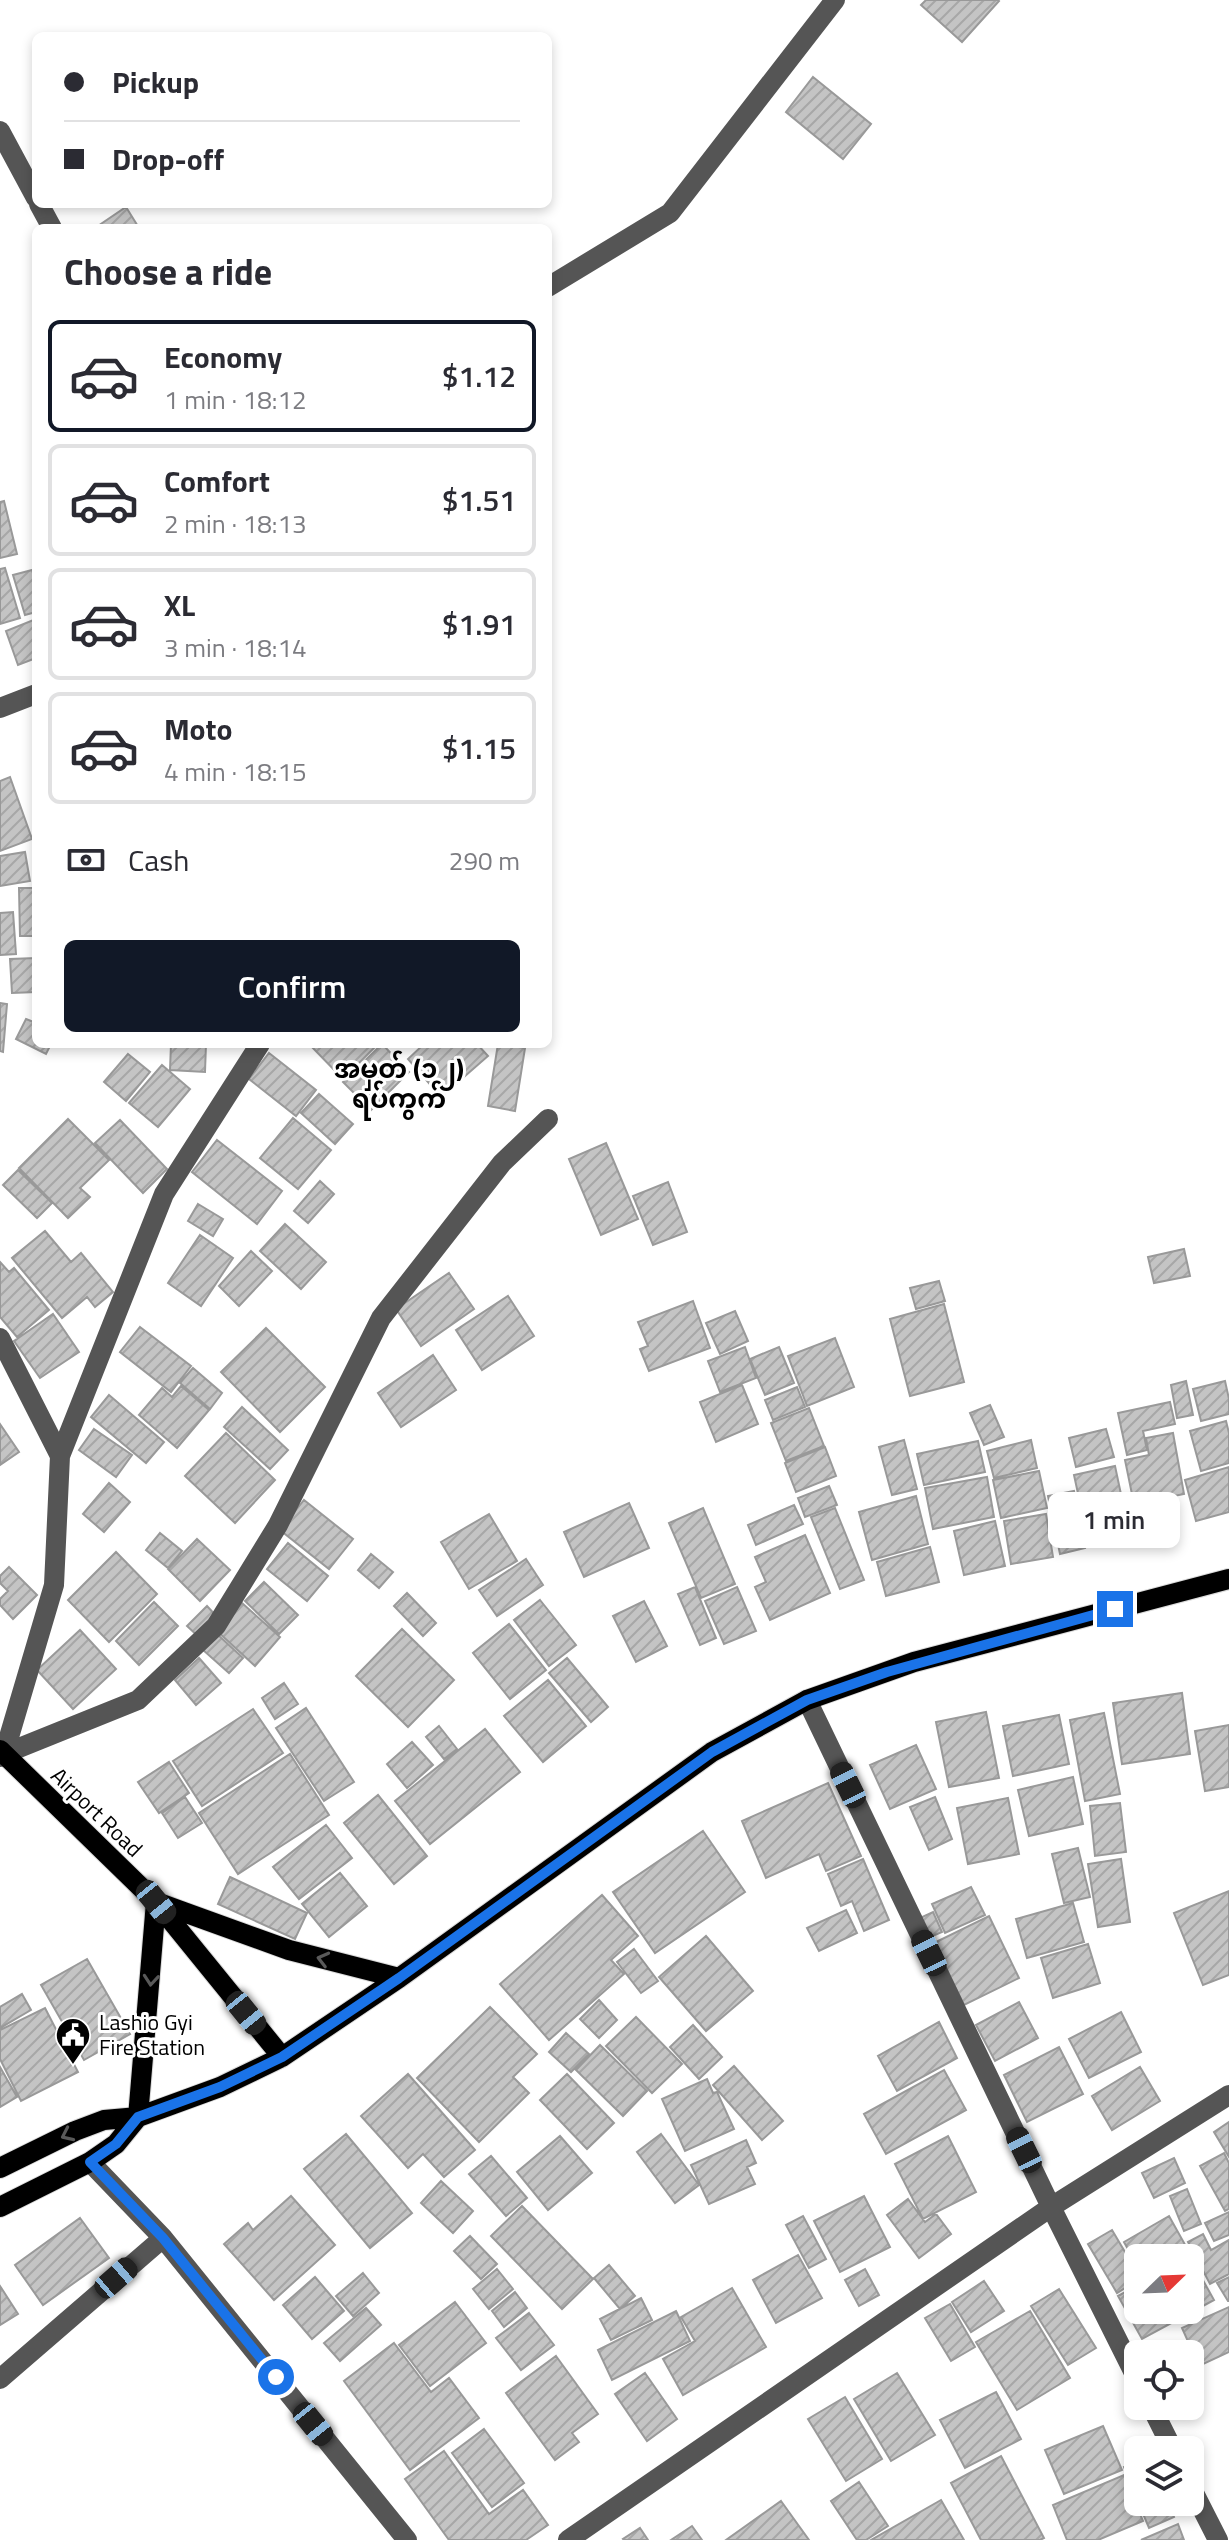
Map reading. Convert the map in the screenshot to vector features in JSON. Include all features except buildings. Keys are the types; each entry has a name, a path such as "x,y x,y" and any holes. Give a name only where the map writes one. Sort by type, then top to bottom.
{"main road":[{"path":"0,2168 75,2131 104,2120 138,2117 220,2087 282,2057 399,1978 712,1752 807,1700 914,1662 1229,1579"},
{"name":"Airport Road","path":"1,1754 156,1902 282,2057"},
{"path":"0,2207 90,2162 116,2144 138,2117 156,1902 289,1950 399,1978"}],"street":[{"path":"552,285 670,213 835,0"},
{"path":"0,131 32,191"},
{"path":"0,708 32,696"},
{"path":"1,1754 54,1585 60,1456 164,1194 255,1048"},
{"path":"1,1754 138,1700 216,1626 278,1525 381,1318 502,1163 548,1119"},
{"path":"0,1338 60,1456"},
{"path":"807,1700 1124,2353"},
{"path":"568,2540 1051,2207 1229,2095"},
{"path":"90,2162 163,2238 407,2540"},
{"path":"0,2379 163,2238"},
{"path":"1204,2512 1218,2540"}],"place":[{"name":"Lashio Gyi Fire Station","path":"73,2066"}],"district":[{"name":"အမှတ် (၁၂) ရပ်ကွက်","path":"399,1083"}],"route":[{"path":"276,2377 163,2238 90,2162 116,2144 138,2117 220,2087 282,2057 399,1978 712,1752 807,1700 914,1662 1115,1609"}]}
